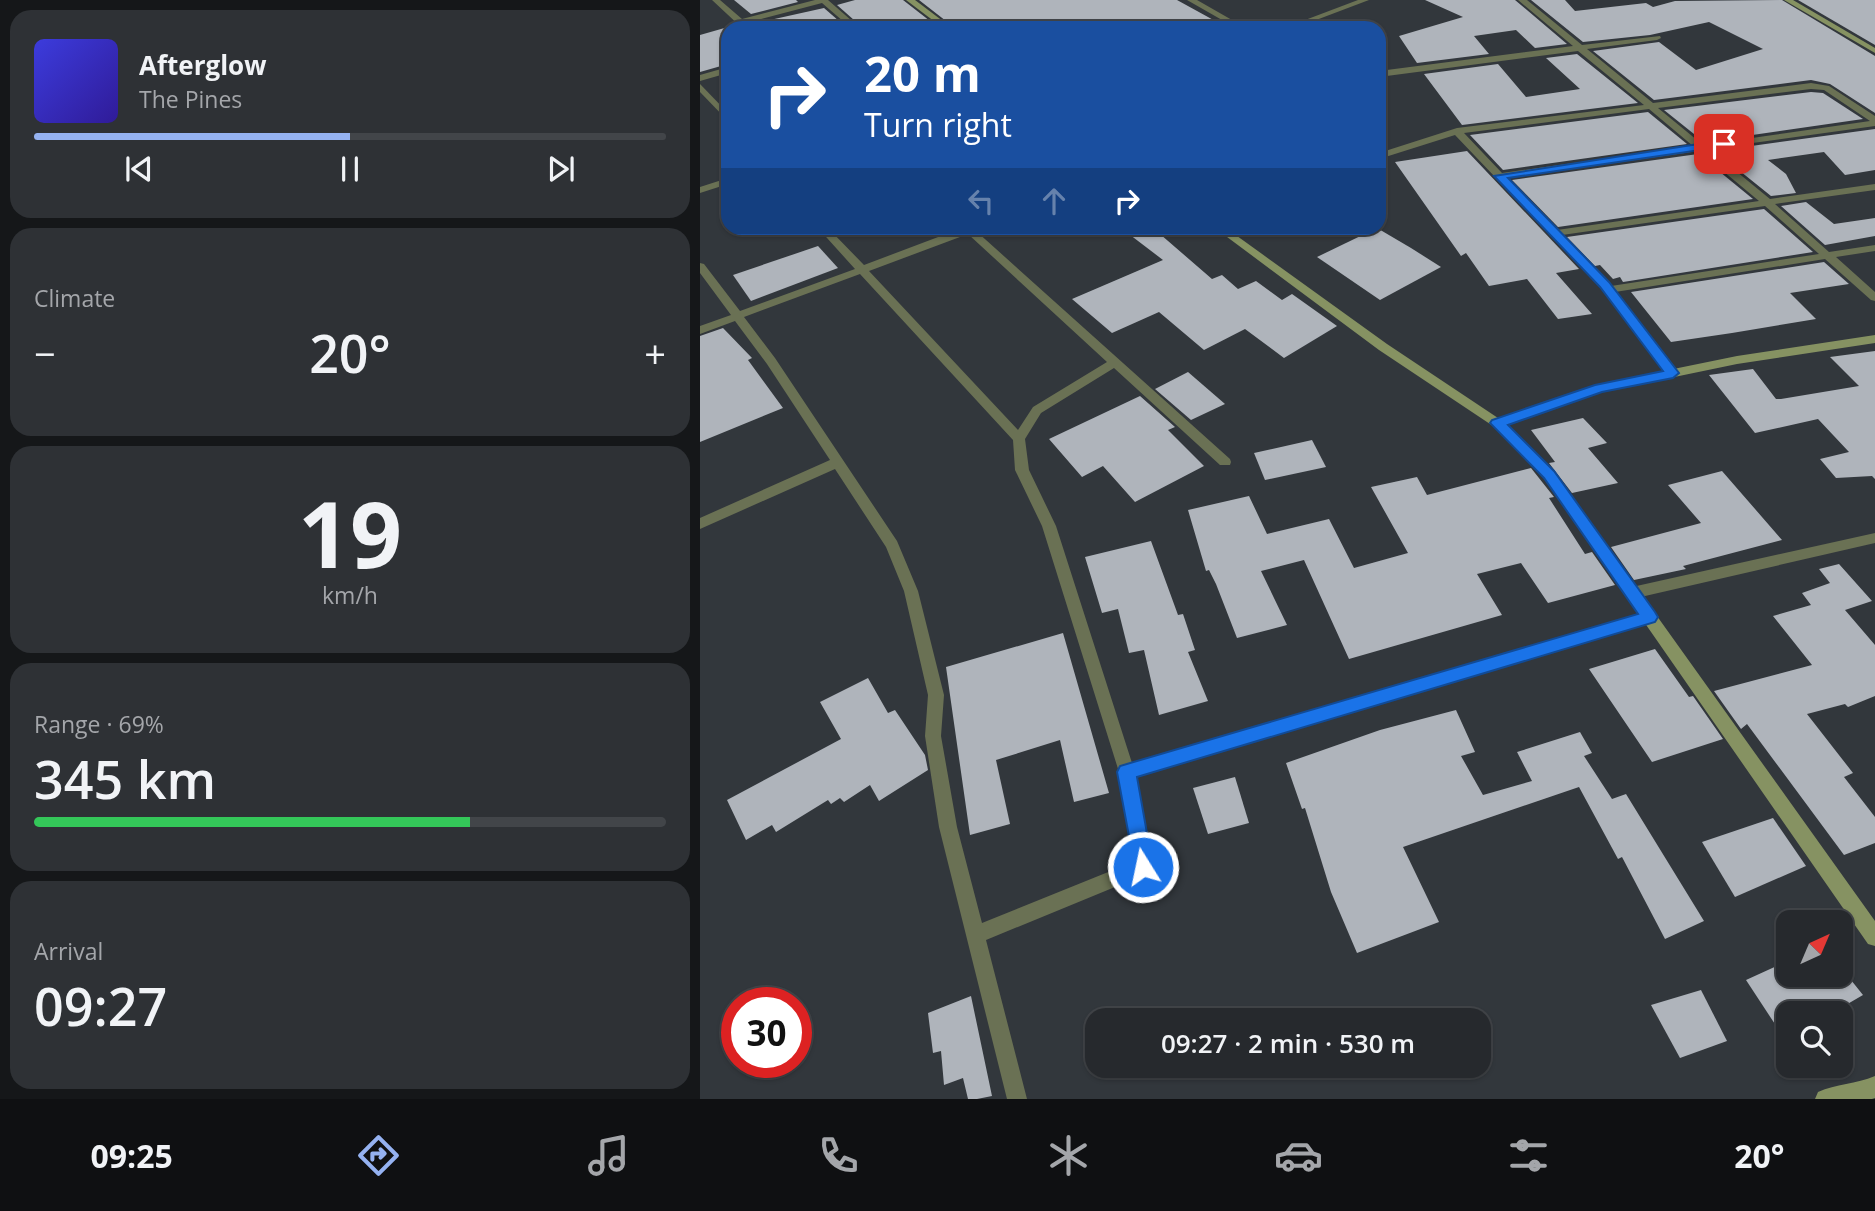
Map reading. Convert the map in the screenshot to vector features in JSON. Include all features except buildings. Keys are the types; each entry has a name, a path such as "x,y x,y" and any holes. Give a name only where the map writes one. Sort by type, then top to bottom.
{"street":[{"path":"716,0 740,21"},
{"path":"757,21 824,0 848,21"},
{"path":"910,0 938,21"},
{"path":"1191,0 1229,21"},
{"path":"1306,21 1365,0"},
{"path":"1522,0 1768,202 1875,298"},
{"path":"1788,0 1875,51"},
{"path":"1386,73 1657,38"},
{"path":"700,78 721,72"},
{"path":"1386,154 1457,131 1811,86 1826,88 1875,122"},
{"path":"700,87 721,110"},
{"path":"1500,176 1875,122"},
{"path":"1457,131 1608,290 1673,373"},
{"path":"700,190 721,183"},
{"path":"1554,233 1875,187"},
{"path":"830,235 1019,439 1022,470 1049,526 1127,772 1143,867 976,935"},
{"path":"700,330 952,235"},
{"path":"978,235 1225,462"},
{"path":"1230,235 1383,347 1497,423 1549,475 1875,937"},
{"path":"1608,290 1875,248"},
{"path":"700,266 771,361 892,545 911,591 936,695 933,736 948,827 1017,1099"},
{"path":"1497,423 1600,388 1737,360 1875,339"},
{"path":"1019,439 1037,410 1115,362"},
{"path":"700,524 838,462"},
{"path":"1632,593 1875,538"},
{"path":"1127,772 1649,617"},
{"path":"1825,1099 1867,1091 1875,1086"}],"route":[{"path":"1143,867 1127,772 1649,617 1549,475 1497,423 1600,388 1673,373 1604,285 1500,176 1724,144"}]}
